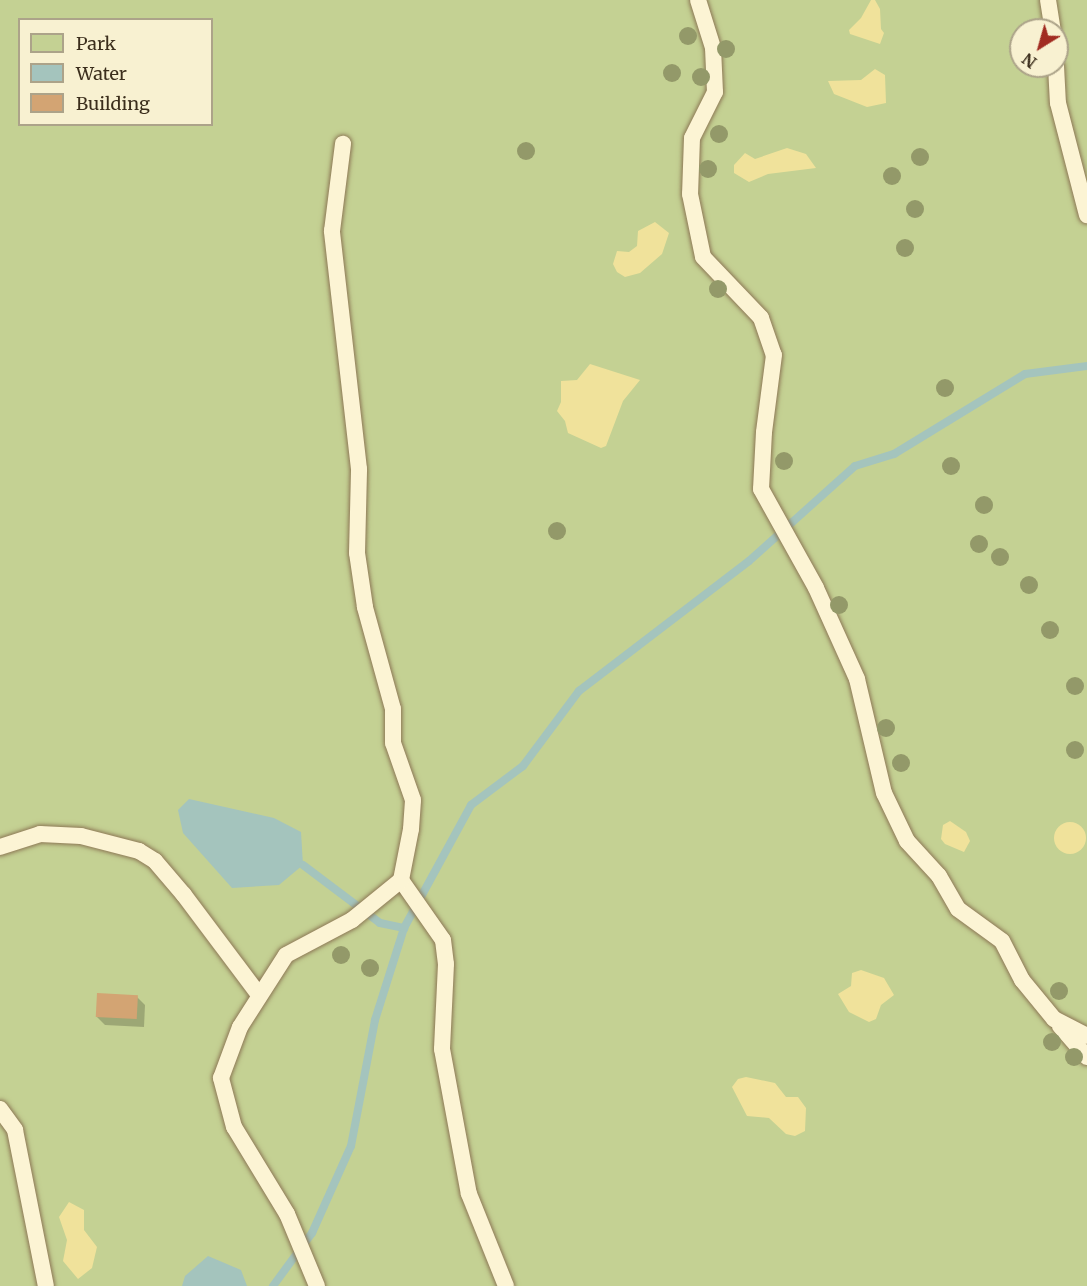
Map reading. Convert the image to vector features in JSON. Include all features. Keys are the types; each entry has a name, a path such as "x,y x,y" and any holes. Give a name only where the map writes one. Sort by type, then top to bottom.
{"lane":[{"path":"698,0 713,48 715,92 692,138 690,194 704,257 761,318 774,355 761,489 816,588 857,679 884,793 908,841 939,876 958,909 1002,941 1022,980 1087,1057"},
{"path":"1048,0 1051,18"},
{"path":"1057,78 1058,103 1087,215"},
{"path":"343,144 332,231 359,469 357,553 365,607 393,709 393,743 413,800 404,883 443,940 446,964 442,1049 469,1194 506,1286"},
{"path":"0,847 40,834 81,836 139,851 155,861 184,895 259,995"},
{"path":"317,1286 294,1230 234,1127 221,1078 240,1027 286,955 352,920 378,899 404,883"},
{"path":"1054,1019 1087,1036"},
{"path":"0,1109 15,1130 46,1286"}],"green space":[{"path":"0,0 1087,0 1087,1286 0,1286"}],"sand":[{"path":"871,0 875,0 880,9 881,29 884,33 880,44 850,34 849,30 861,18"},
{"path":"875,69 885,75 886,103 867,107 834,94 828,81 861,80"},
{"path":"787,148 806,154 816,168 768,174 749,182 734,173 734,165 745,153 755,159"},
{"path":"655,222 669,233 662,254 640,273 625,277 617,272 613,264 617,251 629,252 637,246 638,231"},
{"path":"590,364 640,380 623,401 606,446 601,448 568,433 565,421 557,411 561,402 561,381 577,380"},
{"path":"950,821 966,832 970,841 964,852 945,844 941,839 943,825"},
{"path":"1070,822 1081,827 1086,838 1081,849 1070,854 1059,849 1054,838 1059,827"},
{"path":"861,970 884,978 894,995 881,1005 876,1019 869,1022 849,1012 838,994 851,986 852,973"},
{"path":"746,1077 775,1083 786,1097 798,1097 806,1108 805,1131 795,1136 786,1134 769,1118 747,1116 732,1087 738,1079"},
{"path":"69,1202 84,1210 84,1230 97,1247 92,1268 78,1279 63,1261 67,1240 59,1217"}],"water":[{"path":"189,799 274,818 301,832 303,865 279,885 232,888 183,833 178,810"},
{"path":"208,1256 241,1270 247,1286 182,1286 185,1276"}],"building":[{"path":"97,993 138,995 137,1019 96,1017"}],"waterway":[{"path":"273,1286 312,1233 351,1146 375,1020 404,928 471,805 523,766 579,691 749,561 855,466 894,454 1025,374 1087,366"},
{"path":"303,865 380,923 404,928"}]}
